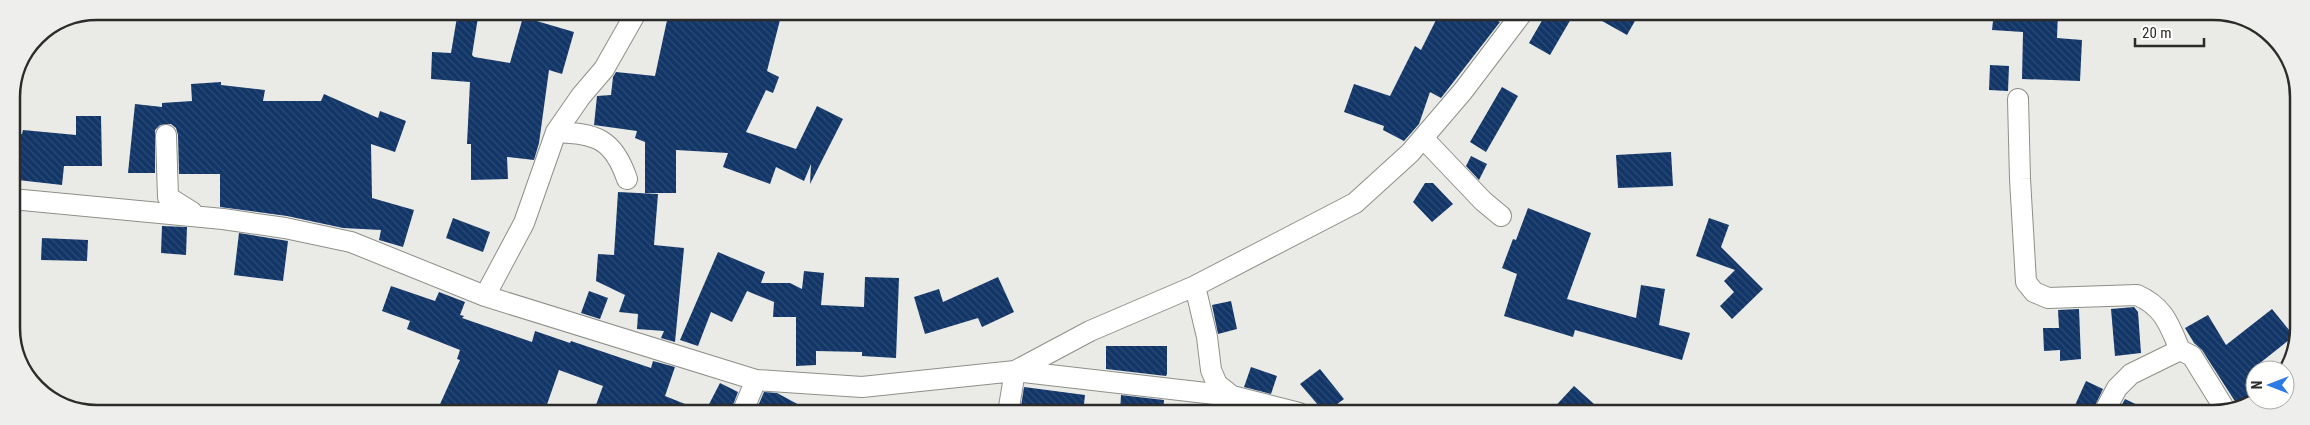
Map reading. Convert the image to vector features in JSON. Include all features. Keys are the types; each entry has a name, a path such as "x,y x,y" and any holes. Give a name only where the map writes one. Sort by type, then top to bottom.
{"street":[{"path":"486,296 524,223 556,132 581,96 604,69 632,20"},
{"path":"1015,371 1090,331 1195,286 1355,203 1410,153 1463,91 1518,20"},
{"path":"2018,99 2026,282 2034,292 2048,298 2137,296 2151,301 2162,311 2180,350 2192,356 2222,404"},
{"path":"556,132 586,135 610,145 627,179"},
{"path":"166,135 168,198 198,216"},
{"path":"1423,138 1483,201 1501,216"},
{"path":"20,200 198,216 286,228 351,242 486,296 756,380 862,388 1015,371 1232,396 1267,405"},
{"path":"1195,286 1207,337 1213,376 1216,384 1232,396"},
{"path":"2108,405 2117,388 2131,374 2180,350"},
{"path":"1009,405 1015,371"},
{"path":"745,405 756,380"}],"building":[{"path":"456,20 478,20 472,55 474,57 510,63 522,20 533,20 574,32 562,74 549,70 539,143 534,160 507,157 508,179 471,180 471,144 467,144 470,82 431,79 432,52 451,53"},
{"path":"667,20 780,20 767,71 779,77 773,93 766,90 746,132 796,149 817,106 843,119 810,184 811,164 804,181 776,167 770,184 723,167 728,153 676,150 676,193 645,193 645,142 635,138 637,131 594,125 597,96 611,95 613,77 616,72 655,76"},
{"path":"1436,20 1496,20 1500,22 1441,98 1430,92 1419,124 1404,141 1383,130 1384,126 1344,112 1354,84 1390,96 1415,46 1421,50"},
{"path":"1542,20 1570,20 1550,55 1529,43"},
{"path":"1600,20 1635,20 1627,35"},
{"path":"1993,20 2058,20 2057,38 2082,40 2080,81 2022,79 2023,32 1992,30"},
{"path":"1990,65 2009,66 2008,91 1989,90"},
{"path":"221,82 221,85 265,90 263,101 321,101 324,94 378,118 380,111 406,121 395,152 371,144 372,198 414,210 403,247 379,240 381,230 343,228 287,216 220,207 220,174 179,174 178,135 176,128 171,124 160,125 155,130 155,173 128,173 135,104 162,107 162,103 192,101 191,84"},
{"path":"1502,87 1518,96 1486,152 1470,142"},
{"path":"76,116 101,116 102,166 64,166 62,185 20,180 20,134 22,134 23,130 76,135"},
{"path":"1671,152 1673,186 1618,188 1616,155"},
{"path":"1471,156 1487,164 1479,180 1466,166"},
{"path":"1425,183 1433,183 1453,204 1432,222 1413,202"},
{"path":"618,192 658,194 654,245 684,248 675,342 661,338 664,331 637,329 638,314 619,312 625,295 596,281 598,254 614,255"},
{"path":"1528,208 1591,233 1567,299 1636,318 1641,285 1665,289 1659,325 1690,333 1682,360 1575,330 1573,337 1504,316 1517,274 1502,268 1513,239 1516,240"},
{"path":"453,218 490,232 483,252 446,238"},
{"path":"1709,218 1729,225 1721,247 1763,289 1732,319 1720,306 1734,292 1724,281 1735,270 1696,256"},
{"path":"162,226 187,227 186,255 161,253"},
{"path":"239,233 288,241 283,281 234,275"},
{"path":"42,238 88,240 87,261 41,260"},
{"path":"718,252 765,272 761,283 790,283 802,289 804,271 824,273 821,305 864,307 865,277 899,278 896,358 862,356 862,352 816,351 816,365 796,366 796,317 773,317 774,302 747,291 732,322 711,312 698,346 680,340"},
{"path":"998,277 1014,312 982,327 978,318 925,334 914,297 939,289 943,302"},
{"path":"391,286 435,301 439,292 465,302 460,315 464,316 462,318 532,342 535,331 651,368 653,361 675,367 665,396 688,405 596,405 603,386 559,370 547,405 440,405 460,360 457,359 460,350 407,329 410,321 382,311"},
{"path":"589,291 608,298 600,319 581,313"},
{"path":"1231,301 1237,329 1218,334 1212,305"},
{"path":"2134,307 2138,312 2141,353 2115,356 2111,309"},
{"path":"2079,309 2081,359 2060,361 2060,350 2044,351 2043,328 2059,328 2058,310"},
{"path":"2272,309 2290,331 2289,340 2264,360 2245,360 2245,398 2238,401 2235,402 2202,350 2194,343 2185,328 2208,315 2226,345"},
{"path":"1106,346 1167,346 1167,374 1166,376 1106,369"},
{"path":"1251,367 1277,376 1271,394 1244,387"},
{"path":"1320,369 1344,399 1336,405 1318,405 1300,384"},
{"path":"2086,381 2103,389 2095,405 2075,405"},
{"path":"720,383 738,392 733,405 709,405"},
{"path":"1574,386 1595,405 1556,405"},
{"path":"1024,387 1085,395 1084,405 1021,405"},
{"path":"764,392 777,393 799,405 758,405"},
{"path":"1121,395 1164,400 1164,405 1120,405"},
{"path":"2125,399 2137,405 2122,405"}]}
